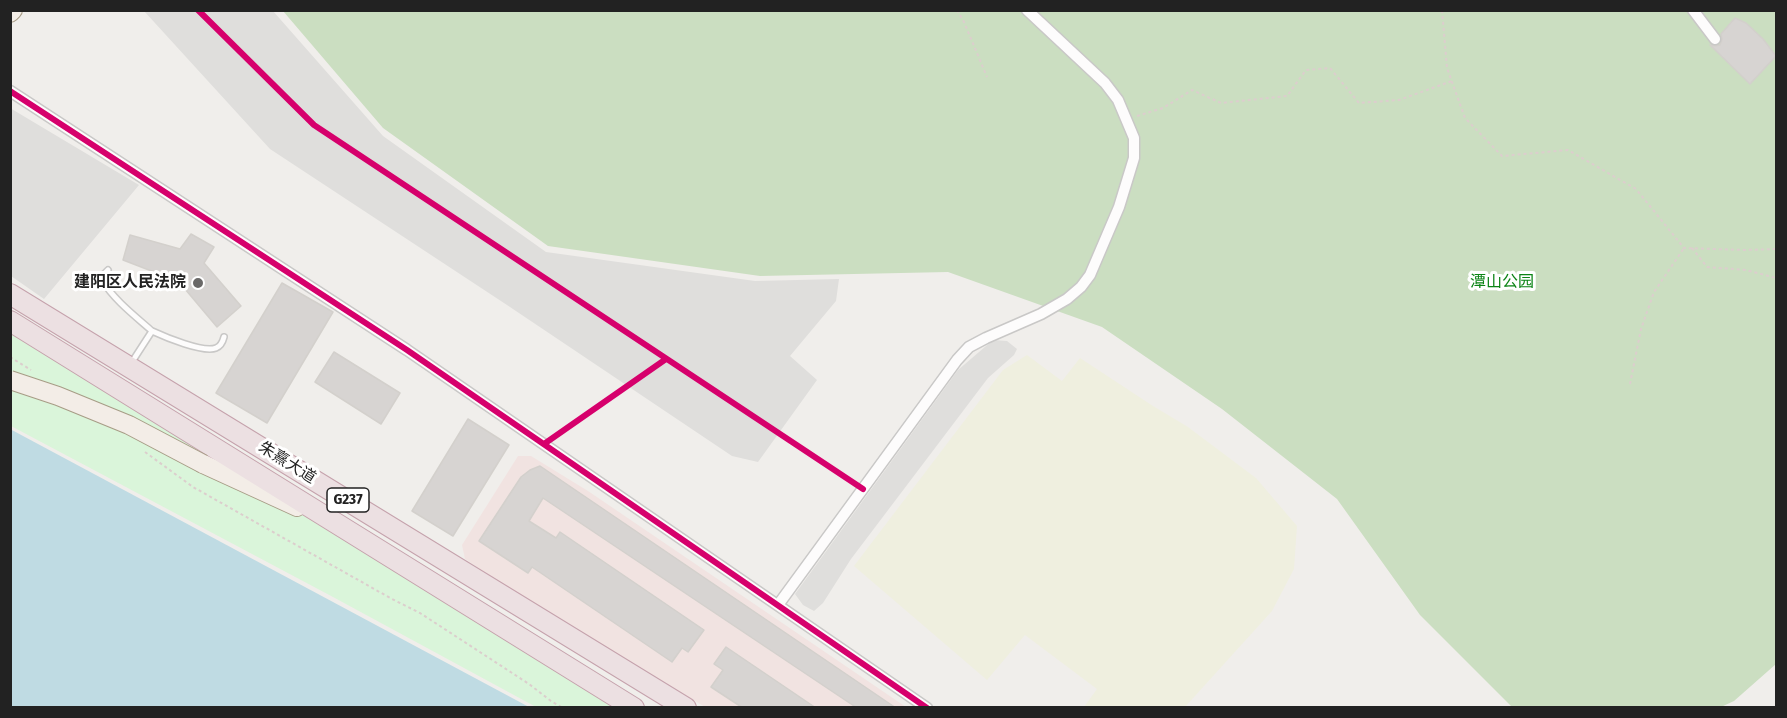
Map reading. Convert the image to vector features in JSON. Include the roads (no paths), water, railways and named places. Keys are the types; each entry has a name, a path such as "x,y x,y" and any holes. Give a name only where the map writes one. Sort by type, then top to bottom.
{"highway":[{"name":"朱熹大道","path":"10,294 686,708"},
{"name":"朱熹大道","path":"10,321 634,708"}],"main road":[{"path":"10,380 58,396 129,425 203,464 350,531"}],"street":[{"path":"778,605 957,360 969,347 1041,314 1067,299 1090,275 1119,207 1134,158 1134,138 1127,119 1118,100 1105,83 1027,10"},
{"path":"1693,10 1715,39"},
{"path":"10,91 407,351 927,708"}],"lane":[{"path":"108,270 102,280 107,287 152,331 196,347 211,349 217,348 224,337"},
{"path":"129,366 152,331"}],"water":[{"path":"10,429 529,707 11,707"}],"place":[{"name":"建阳区人民法院","path":"198,283"}],"park label":[{"name":"潭山公园","path":"1502,283"}]}
